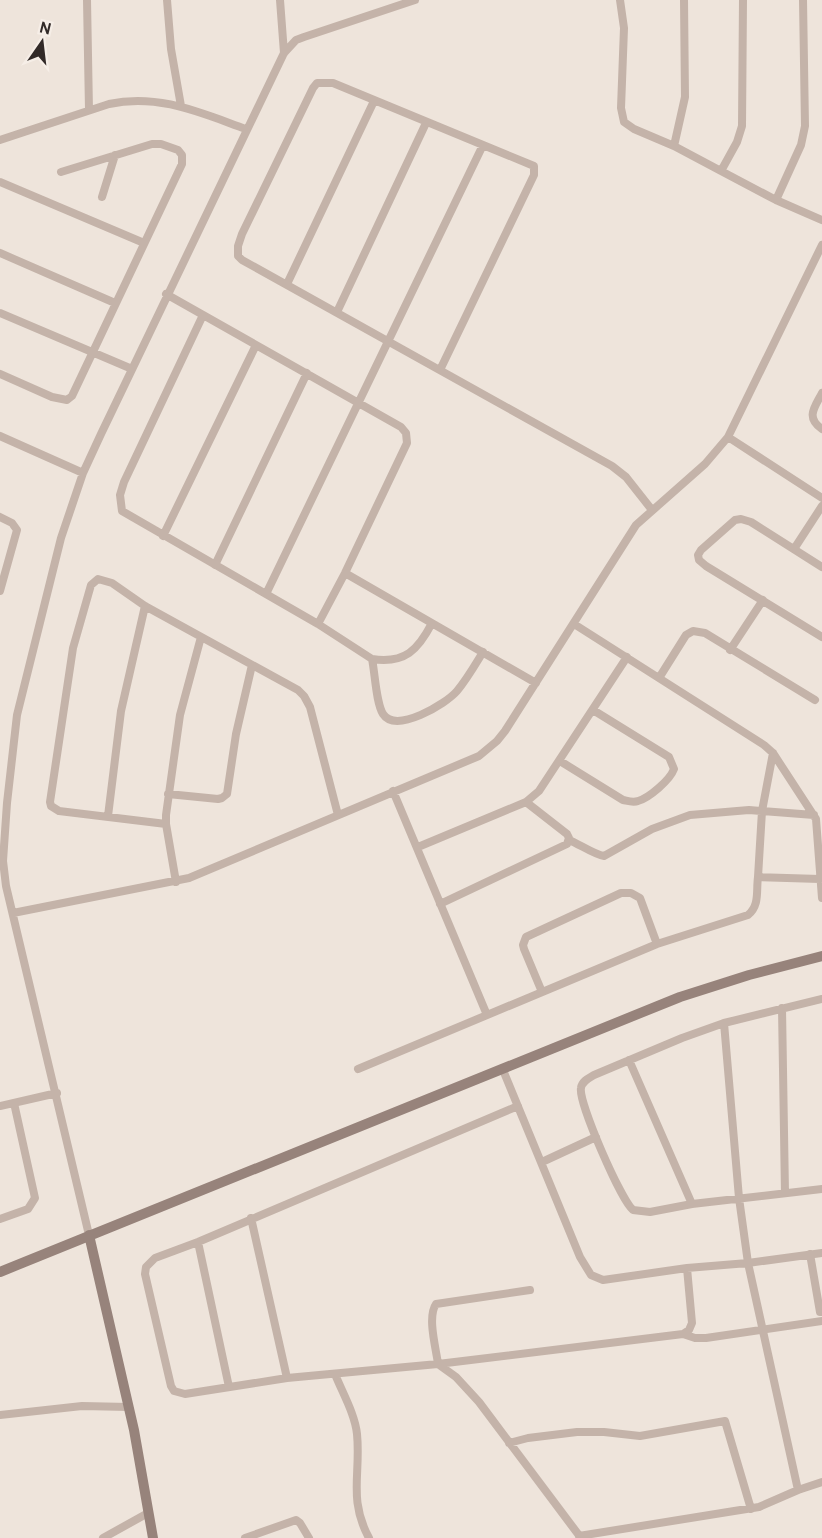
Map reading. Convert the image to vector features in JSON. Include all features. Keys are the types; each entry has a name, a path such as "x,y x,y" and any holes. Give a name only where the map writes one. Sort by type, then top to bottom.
{"street":[{"path":"87,0 89,110"},
{"path":"167,0 171,49 181,106"},
{"path":"280,0 284,53"},
{"path":"153,1538 129,1407 57,1093 2,872 17,715 51,572 83,473 166,294 284,53 296,40 415,0"},
{"path":"620,0 624,28 622,116 624,122 634,129 675,146 776,200 822,220"},
{"path":"675,146 685,97 684,0"},
{"path":"721,171 737,142 742,126 743,0"},
{"path":"776,200 801,146 805,126 804,0"},
{"path":"440,370 535,172 534,166 333,83 317,83 242,234 238,256 388,341 612,466 626,477 652,510"},
{"path":"0,140 126,100 161,102 181,106 246,129"},
{"path":"287,284 374,101"},
{"path":"338,312 426,123"},
{"path":"0,374 52,397 67,400 72,396 182,164 182,154 170,146 152,144 61,172"},
{"path":"266,594 483,145"},
{"path":"102,197 115,156"},
{"path":"0,182 144,243"},
{"path":"13,913 189,878 479,756 498,741 629,535 652,510 705,464 728,437 822,245"},
{"path":"0,253 115,303"},
{"path":"166,294 401,427 406,433 407,439 345,573 318,624"},
{"path":"0,313 132,369"},
{"path":"203,315 124,482 120,495 122,511 318,624 372,659 394,659 405,656 417,648 432,623"},
{"path":"163,536 256,345"},
{"path":"215,565 307,374"},
{"path":"822,393 813,418 814,423 822,429"},
{"path":"0,436 83,473"},
{"path":"728,437 822,498"},
{"path":"794,549 822,506"},
{"path":"0,517 12,523 17,530 0,591"},
{"path":"822,567 751,522 738,519 699,553 699,561 706,566 822,637"},
{"path":"345,573 536,682"},
{"path":"166,824 59,811 54,809 50,802 73,648 88,591 93,582 98,579 112,583 145,606 298,690 307,700 338,815"},
{"path":"730,650 763,600"},
{"path":"108,816 121,711 145,606"},
{"path":"574,624 764,745 773,753 814,814 820,832 822,898"},
{"path":"658,678 690,632 697,631 705,633 815,700"},
{"path":"176,882 166,824 168,794 180,715 201,637"},
{"path":"372,659 380,708 384,716 397,722 439,705 452,696 483,652"},
{"path":"418,847 526,802 539,791 627,657"},
{"path":"168,794 218,799 227,794 236,734 252,665"},
{"path":"560,761 623,800 630,802 646,797 670,779 674,769 669,757 593,710"},
{"path":"358,1069 657,944 748,915 756,903 762,811 773,753"},
{"path":"393,791 487,1015"},
{"path":"526,802 567,834 569,840 597,855 604,856 652,829 690,815 730,810 814,814"},
{"path":"440,904 560,849 569,840"},
{"path":"758,876 820,879"},
{"path":"542,992 524,951 525,937 621,893 631,893 640,898 657,944"},
{"path":"0,1272 680,997 749,975 822,956"},
{"path":"822,999 724,1023 682,1038 594,1075 581,1086 582,1100 596,1137 624,1200 633,1210 650,1212 692,1204 822,1189"},
{"path":"782,1008 785,1193"},
{"path":"724,1023 739,1198 748,1263 798,1490"},
{"path":"629,1060 692,1204"},
{"path":"503,1070 580,1257 591,1275 603,1280 822,1253"},
{"path":"0,1106 57,1093"},
{"path":"0,1219 28,1209 35,1198 14,1102"},
{"path":"518,1106 149,1262 145,1274 174,1391 185,1394 287,1378 438,1364 683,1334 695,1338 762,1330 822,1316 810,1254"},
{"path":"542,1162 596,1137"},
{"path":"251,1218 287,1378"},
{"path":"198,1242 229,1387"},
{"path":"683,1334 689,1330 692,1323 687,1268"},
{"path":"530,1290 436,1304 432,1310 432,1320 438,1364 465,1386 580,1537 751,1509 822,1482"},
{"path":"335,1374 356,1428 357,1508 369,1538"},
{"path":"0,1415 82,1406 129,1407"},
{"path":"509,1443 528,1438 577,1432 640,1436 725,1421 751,1509"},
{"path":"103,1538 148,1513"},
{"path":"245,1538 294,1520 300,1523 309,1538"}]}
